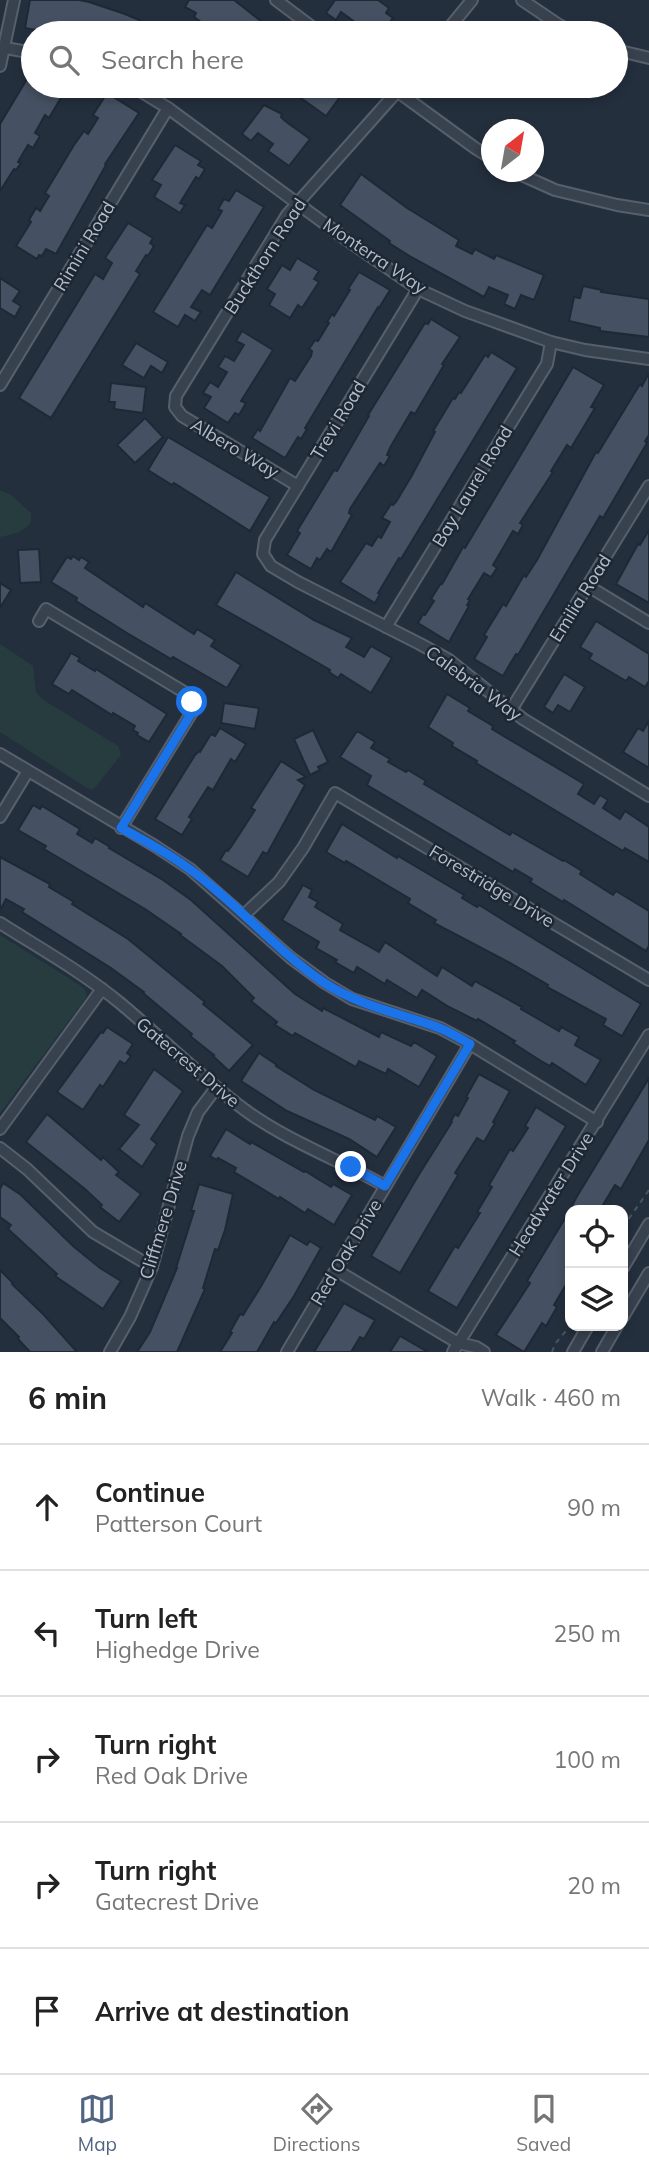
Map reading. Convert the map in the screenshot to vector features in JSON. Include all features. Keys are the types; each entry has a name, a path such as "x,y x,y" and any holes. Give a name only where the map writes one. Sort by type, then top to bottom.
{"street":[{"path":"0,66 14,0"},
{"path":"275,0 304,21"},
{"path":"455,21 472,0"},
{"path":"522,0 553,21"},
{"path":"2,48 21,51"},
{"path":"628,53 649,58"},
{"name":"Monterra Way","path":"152,98 418,289 465,311 551,342 649,359"},
{"name":"Buckthorn Road","path":"176,407 177,396 183,384 271,239 297,202 388,98"},
{"path":"410,98 481,152"},
{"name":"Rimini Road","path":"0,384 168,108"},
{"path":"537,182 555,190 649,210"},
{"name":"Trevi Road","path":"262,554 265,540 418,289"},
{"name":"Bay Laurel Road","path":"386,626 547,364 551,342"},
{"name":"Albero Way","path":"176,407 182,416 298,486"},
{"name":"Emilia Road","path":"511,710 649,486"},
{"name":"Calebria Way","path":"262,554 271,566 298,582 449,660 511,710 649,796"},
{"path":"588,586 649,623"},
{"path":"39,621 46,609 184,692 192,702 192,712 121,828"},
{"path":"0,754 190,869 291,958 325,983 352,999 440,1028 597,1122"},
{"path":"0,817 28,771"},
{"name":"Forestridge Drive","path":"244,915 279,882 303,848 335,793 649,980"},
{"name":"Gatecrest Drive","path":"0,923 102,989 247,1112 385,1186"},
{"path":"0,1129 102,989"},
{"name":"Headwater Drive","path":"458,1349 649,1035"},
{"name":"Red Oak Drive","path":"287,1352 470,1044"},
{"name":"Cliffmere Drive","path":"110,1352 130,1317 152,1267 188,1136 198,1112 216,1088"},
{"path":"0,1148 103,1240 152,1267"},
{"path":"628,1260 649,1224"},
{"path":"335,1270 458,1349 476,1347 484,1352"},
{"path":"628,1309 649,1273"},
{"path":"573,1352 585,1331"},
{"path":"602,1352 614,1331"}],"path":[{"path":"628,1220 649,1190"},
{"path":"552,1352 566,1331"}],"green space":[{"path":"0,490 11,495 31,513 31,522 21,531 0,537"},
{"path":"0,644 33,666 36,692 42,699 118,746 121,755 93,790 0,732"},
{"path":"0,935 80,985 85,990 86,998 0,1113"}],"building":[{"path":"30,0 79,0 141,21 26,21"},
{"path":"189,0 234,0 261,21 200,21 194,17 196,13 185,7"},
{"path":"335,0 378,0 389,8 386,13 393,18 391,21 353,21 341,12 336,20 326,13"},
{"path":"21,89 21,98 61,98 49,118 45,115 35,133 40,136 33,148 28,145 18,162 21,163 0,191 0,124"},
{"path":"104,98 115,98 139,113 105,164 56,254 46,249 37,259 16,246 36,208 40,211 49,196 45,193 74,145 84,131 88,134 98,118 93,115"},
{"path":"301,98 339,98 326,116"},
{"path":"264,105 282,114 281,117 285,121 310,139 289,166 268,151 273,144 258,133 251,141 242,134"},
{"path":"175,145 201,161 198,165 205,169 199,179 196,177 180,203 185,205 180,213 154,197 161,185 152,180"},
{"path":"361,174 407,208 459,240 456,246 472,254 475,249 494,259 496,255 544,275 534,300 521,295 515,309 504,304 508,295 489,287 484,297 389,243 390,241 340,205"},
{"path":"236,190 264,207 210,295 202,290 191,307 201,312 195,321 185,315 178,327 153,312 207,225 212,228 222,211 218,209 224,199 229,201"},
{"path":"128,223 153,238 150,243 154,246 136,271 140,274 51,418 19,398 95,274 103,279 112,263 105,258"},
{"path":"297,258 319,271 314,279 319,282 302,308 298,305 290,318 269,305 275,294 267,289 282,265 290,270"},
{"path":"359,272 390,290 305,428 307,429 301,439 298,437 285,458 252,438 258,429 260,431 290,378 295,381 311,356 312,351 309,349 315,340 318,341"},
{"path":"0,278 20,291 13,301 21,306 15,317 0,308"},
{"path":"583,286 602,290 601,292 649,299 649,337 600,331 600,328 569,321 574,297 580,298"},
{"path":"431,319 460,337 415,414 411,412 391,446 387,455 390,456 384,466 380,463 350,509 349,513 352,515 331,552 327,549 320,560 317,558 311,569 287,555 300,533 297,531 334,470 337,471 425,323 428,324"},
{"path":"242,331 273,350 241,401 246,403 239,415 235,413 228,423 204,408 211,397 203,393 210,382 218,387 227,372 218,367 225,356 234,361 244,345 236,341"},
{"path":"136,343 168,362 162,373 151,366 144,378 122,365"},
{"path":"491,352 517,368 401,559 399,558 375,603 340,582 366,543 372,546 378,536 381,538 390,522 382,518 391,504 396,502 411,477 435,432 433,431 453,398 461,393 485,355 488,357"},
{"path":"573,367 604,385 591,407 595,408 571,448 567,445 551,471 553,472 520,523 523,525 518,534 513,531 493,565 497,568 491,577 484,573 468,599 469,606 449,642 418,623 434,601 431,599 463,547 465,548"},
{"path":"649,373 647,443 503,676 474,659 487,637 484,635 503,604 506,606 524,575 526,577 537,560 596,452 598,453"},
{"path":"111,383 146,387 143,413 114,409 115,402 109,402"},
{"path":"145,418 163,437 135,463 117,445"},
{"path":"168,437 270,497 250,531 174,483 172,485 148,470"},
{"path":"649,530 649,603 616,584"},
{"path":"39,549 41,582 20,583 18,550"},
{"path":"73,556 89,562 85,568 143,607 145,603 194,634 197,629 215,640 211,646 241,665 227,688 127,633 51,582 67,557 71,559"},
{"path":"236,572 314,620 352,638 346,647 364,657 371,646 392,658 371,693 341,674 338,678 329,672 330,670 216,605"},
{"path":"0,583 11,590 0,608"},
{"path":"596,621 649,654 649,681 645,687 629,677 626,681 589,659 592,654 580,647"},
{"path":"71,653 80,658 78,661 95,671 96,669 167,714 149,742 137,735 133,730 135,726 72,690 69,694 52,684"},
{"path":"564,674 585,687 570,712 558,705 553,713 544,707"},
{"path":"447,694 470,708 468,711 493,726 492,729 584,784 578,794 594,804 600,795 608,800 603,808 620,819 625,811 649,827 649,862 625,848 623,851 476,763 477,761 452,746 453,743 428,727"},
{"path":"224,703 259,708 255,729 221,723"},
{"path":"649,721 649,768 623,752 638,728 643,731"},
{"path":"220,728 246,744 235,762 231,759 213,790 208,787 189,817 192,819 182,835 155,819 195,755 200,752 211,734 215,736"},
{"path":"313,730 328,762 310,775 294,739"},
{"path":"357,731 375,742 371,748 390,759 388,762 406,772 408,770 426,781 424,784 510,835 512,832 564,860 613,895 616,891 649,911 649,946 646,951 530,882 532,879 515,869 513,872 367,785 371,776 340,757"},
{"path":"281,761 306,777 298,780 305,785 267,854 263,852 248,877 220,860 255,810 251,808"},
{"path":"33,805 40,809 42,806 80,829 77,834 92,843 95,838 163,880 191,900 295,994 322,1011 323,1008 379,1037 381,1032 411,1046 414,1042 437,1056 419,1087 388,1069 386,1074 359,1061 356,1067 295,1033 293,1036 275,1025 277,1022 251,1001 254,998 222,966 181,934 18,830"},
{"path":"342,824 641,1004 622,1036 603,1025 606,1019 510,963 434,923 436,920 408,903 410,899 326,852"},
{"path":"0,857 50,884 49,887 74,902 72,904 128,939 253,1045 229,1071 144,992 111,968 6,899 0,910"},
{"path":"303,885 312,890 309,897 318,902 315,907 343,924 340,930 379,952 385,942 437,976 442,967 472,986 475,981 559,1031 561,1027 579,1037 575,1045 601,1060 586,1085 552,1063 550,1066 541,1061 513,1043 515,1041 478,1019 477,1021 449,1007 422,990 417,998 387,980 385,984 357,967 354,973 335,962 337,960 316,948 319,942 282,920"},
{"path":"107,1027 133,1044 127,1053 131,1056 125,1064 120,1061 103,1087 100,1085 83,1110 57,1092"},
{"path":"259,1053 314,1090 375,1120 377,1116 396,1127 377,1157 349,1139 287,1111 241,1081"},
{"path":"154,1069 183,1091 151,1139 157,1144 142,1167 119,1149 139,1125 124,1115"},
{"path":"479,1074 510,1091 484,1142 477,1138 455,1173 458,1175 400,1273 371,1256 455,1114 458,1116"},
{"path":"649,1078 649,1140 621,1189 615,1185 603,1205 572,1205"},
{"path":"536,1107 566,1126 457,1308 428,1291 455,1246 458,1248 480,1213 477,1212 492,1187 489,1185 510,1149 513,1151 528,1128 525,1126"},
{"path":"47,1114 101,1160 103,1157 119,1172 116,1175 141,1194 119,1222 100,1207 102,1205 85,1189 26,1142"},
{"path":"226,1129 331,1187 333,1184 352,1195 334,1225 308,1209 305,1213 280,1197 279,1199 234,1172 236,1168 210,1156"},
{"path":"3,1183 21,1195 73,1246 121,1281 103,1309 55,1276 57,1274 8,1229 11,1225 0,1217 0,1189"},
{"path":"199,1184 233,1194 225,1230 218,1250 215,1249 203,1288 205,1289 177,1352 137,1352 150,1332 177,1268"},
{"path":"565,1218 565,1286 546,1326 542,1323 524,1352 496,1335 530,1283 527,1281"},
{"path":"290,1235 307,1245 310,1241 321,1248 294,1296 276,1323 274,1322 257,1352 220,1352 240,1314 243,1315"},
{"path":"0,1270 77,1352 30,1352 0,1318"},
{"path":"344,1303 375,1320 364,1339 360,1337 351,1352 314,1352"},
{"path":"400,1336 428,1352 390,1352"}],"route":[{"path":"192,702 192,712 121,828 190,869 291,958 325,983 352,999 440,1028 470,1044 385,1186 351,1167"}]}
